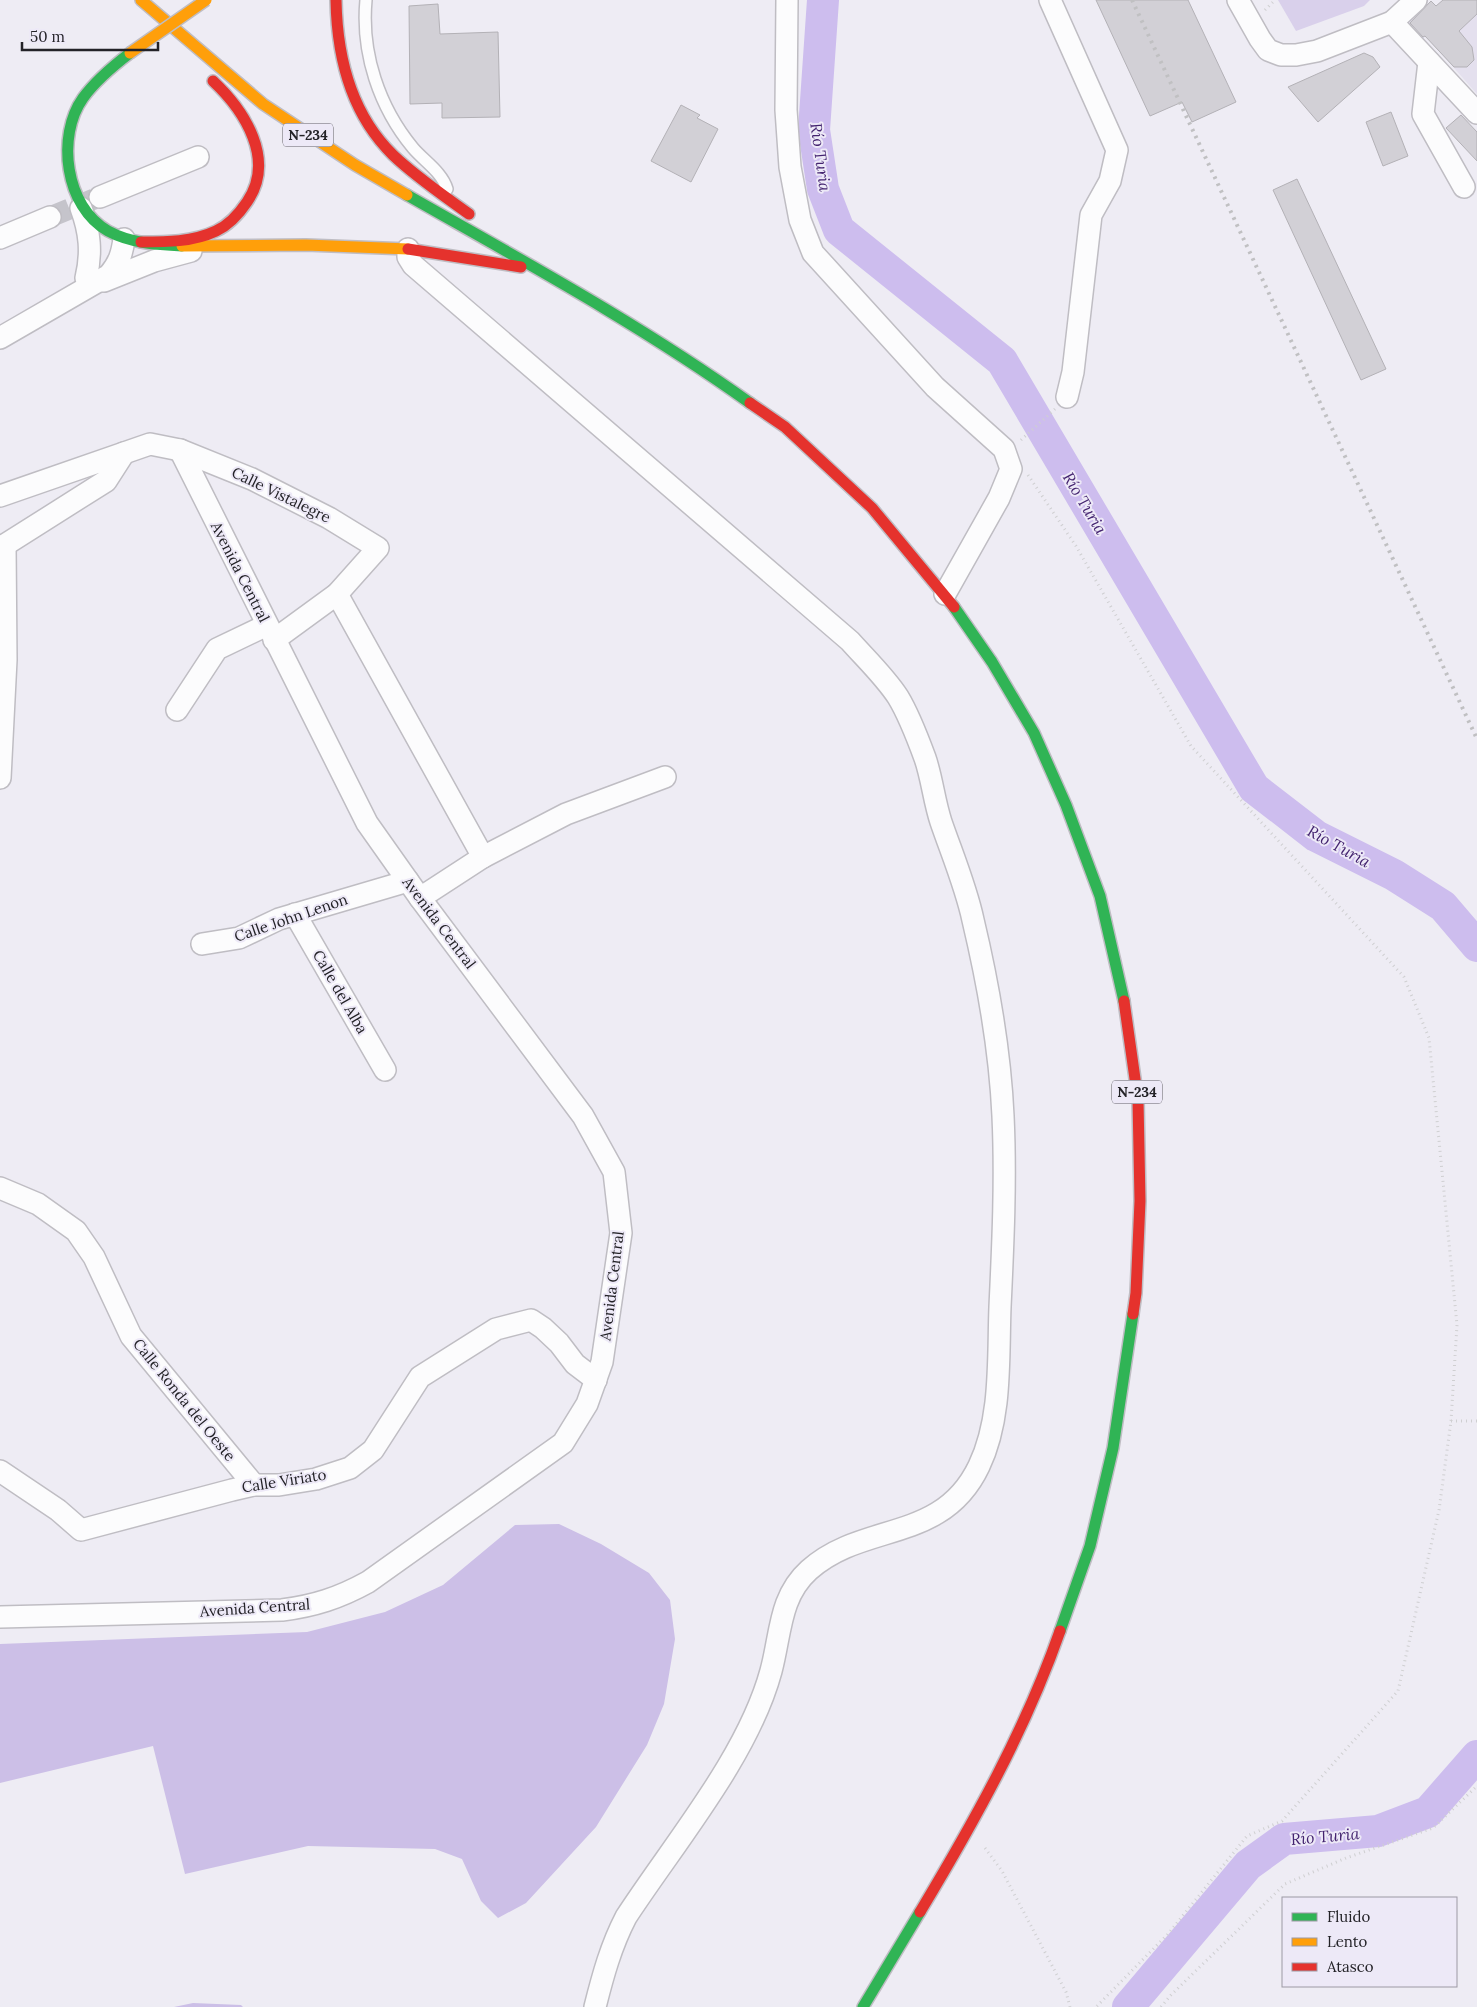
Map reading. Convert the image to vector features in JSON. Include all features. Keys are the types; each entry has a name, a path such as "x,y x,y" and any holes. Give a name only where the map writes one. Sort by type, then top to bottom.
{"main road":[{"path":"136,0 175,45"},
{"name":"N-234","path":"141,0 263,104 355,165 537,269 700,366 785,426 872,508 945,594 992,662 1029,725 1066,805 1100,896 1123,991 1138,1100 1140,1201 1136,1293 1113,1448 1090,1546 1056,1642 1008,1756 970,1827 863,2007"},
{"path":"206,0 130,53 89,88 74,113 69,136 68,153 72,181 85,211 95,222 132,240 174,245 362,246 408,249 537,269"},
{"path":"336,0 337,33 345,72 357,105 368,125 392,154 475,219 493,245"},
{"path":"132,240 188,239 216,230 237,215 255,192 259,162 256,143 247,122 235,103 202,72"}],"street":[{"path":"787,0 786,110 790,167 800,220 813,253 935,387 1004,449 1012,469 999,498 945,594"},
{"path":"1050,0 1117,150 1110,182 1091,215 1073,372 1067,397"},
{"path":"1238,0 1268,50 1281,55 1296,55 1316,51 1392,22 1416,0"},
{"path":"1392,22 1477,112"},
{"path":"1429,62 1423,114 1464,187"},
{"path":"100,197 198,157"},
{"path":"77,196 88,225 91,244 86,285"},
{"path":"0,238 50,217"},
{"path":"0,338 86,285 109,275 132,240"},
{"path":"86,285 154,261 221,245"},
{"path":"408,249 408,258 413,265 850,641 898,698 926,760 938,814 973,917 994,1028 1003,1116 1004,1234 995,1407 990,1437 980,1464 969,1486 958,1499 943,1511 924,1521 887,1535 841,1549 823,1559 797,1583 782,1612 772,1667 757,1713 720,1777 626,1917 615,1938 595,2007"},
{"name":"Calle Vistalegre","path":"0,496 150,444 180,450 252,478 329,518 378,548 337,594"},
{"name":"Avenida Central","path":"0,1618 282,1610 305,1607 338,1598 368,1582 563,1443 587,1404 602,1362 621,1233 614,1172 584,1116 414,890 367,823 180,450"},
{"path":"0,778 6,660 3,547 106,481 124,453"},
{"path":"177,710 218,649 271,633 337,594 483,857"},
{"name":"Calle John Lenon","path":"202,944 239,938 295,914 414,890 566,814 665,777"},
{"name":"Calle del Alba","path":"295,914 385,1070"},
{"name":"Calle Ronda del Oeste","path":"0,1188 38,1204 76,1231 94,1258 131,1336 254,1485"},
{"name":"Calle Viriato","path":"0,1471 58,1510 81,1530 254,1485 280,1485 316,1479 350,1468 374,1450 420,1377 496,1328 531,1320 560,1343 576,1364 596,1380"}],"lane":[{"path":"366,0 367,41 371,63 382,97 405,138 443,179 450,200"}],"path":[{"path":"1033,431 1051,414"},
{"path":"1004,449 1031,478 1076,546 1191,746 1404,977 1429,1038 1457,1325 1451,1422 1439,1510 1398,1691 1282,1821 1247,1836 1168,1934 1096,2007"},
{"path":"1451,1422 1477,1421"},
{"path":"1161,2007 1285,1884 1346,1858 1433,1828 1477,1786"},
{"path":"970,1827 1002,1872 1066,1992 1070,2007"}],"shaded area":[{"path":"1278,0 1370,0 1364,6 1296,31"},
{"path":"1443,0 1477,0 1477,94 1426,36 1422,39 1408,23 1431,1 1436,6"},
{"path":"559,1524 601,1544 649,1573 670,1600 675,1639 664,1704 647,1745 596,1827 526,1903 498,1918 481,1901 462,1859 435,1849 308,1846 185,1874 153,1746 0,1783 0,1644 307,1632 385,1612 443,1585 515,1525"},
{"path":"193,2003 241,2005 243,2007 174,2007"}],"building":[{"path":"1096,0 1188,0 1236,102 1192,122 1182,102 1150,116"},
{"path":"1443,0 1477,0 1477,14 1459,31 1472,47 1474,60 1467,67 1454,67 1410,23 1431,1 1436,6"},
{"path":"438,4 440,34 498,32 500,117 442,118 442,103 410,104 409,6"},
{"path":"1364,53 1373,57 1380,67 1318,122 1288,87"},
{"path":"681,105 700,115 697,118 718,129 691,182 651,161"},
{"path":"1391,112 1408,156 1383,166 1366,122"},
{"path":"1461,115 1477,132 1477,161 1446,128"},
{"path":"1297,179 1386,369 1361,380 1273,190"}],"waterway":[{"name":"Río Turia","path":"823,0 814,130 823,189 839,230 1002,361 1254,788 1316,836 1394,875 1443,906 1477,946"},
{"name":"Río Turia","path":"1128,2007 1248,1865 1284,1839 1378,1831 1428,1812 1477,1756"}],"tunnel":[{"path":"50,217 94,199"}],"railway":[{"path":"1132,0 1477,739"}],"traffic: fast":[{"path":"130,53 93,85 83,98 69,131 69,170 74,188 82,205 93,220 108,231 134,241 182,246"},
{"path":"407,195 624,320 709,374 750,403"},
{"path":"954,607 992,662 1034,733 1066,805 1100,896 1124,1001"},
{"path":"1060,1631 1090,1546 1113,1448 1133,1314"},
{"path":"863,2007 920,1912"}],"traffic: slow":[{"path":"141,0 263,104 355,165 407,195"},
{"path":"130,53 206,0"},
{"path":"182,246 306,245 408,249"}],"traffic: jam":[{"path":"336,0 339,42 343,63 357,103 367,121 393,155 430,186 469,214"},
{"path":"141,242 189,239 216,231 237,215 247,202 255,186 258,170 257,153 253,137 236,107 213,81"},
{"path":"408,249 521,267"},
{"path":"750,403 785,427 872,508 954,607"},
{"path":"1124,1001 1138,1100 1140,1201 1136,1293 1133,1314"},
{"path":"920,1912 979,1810 1015,1740 1060,1631"}]}
